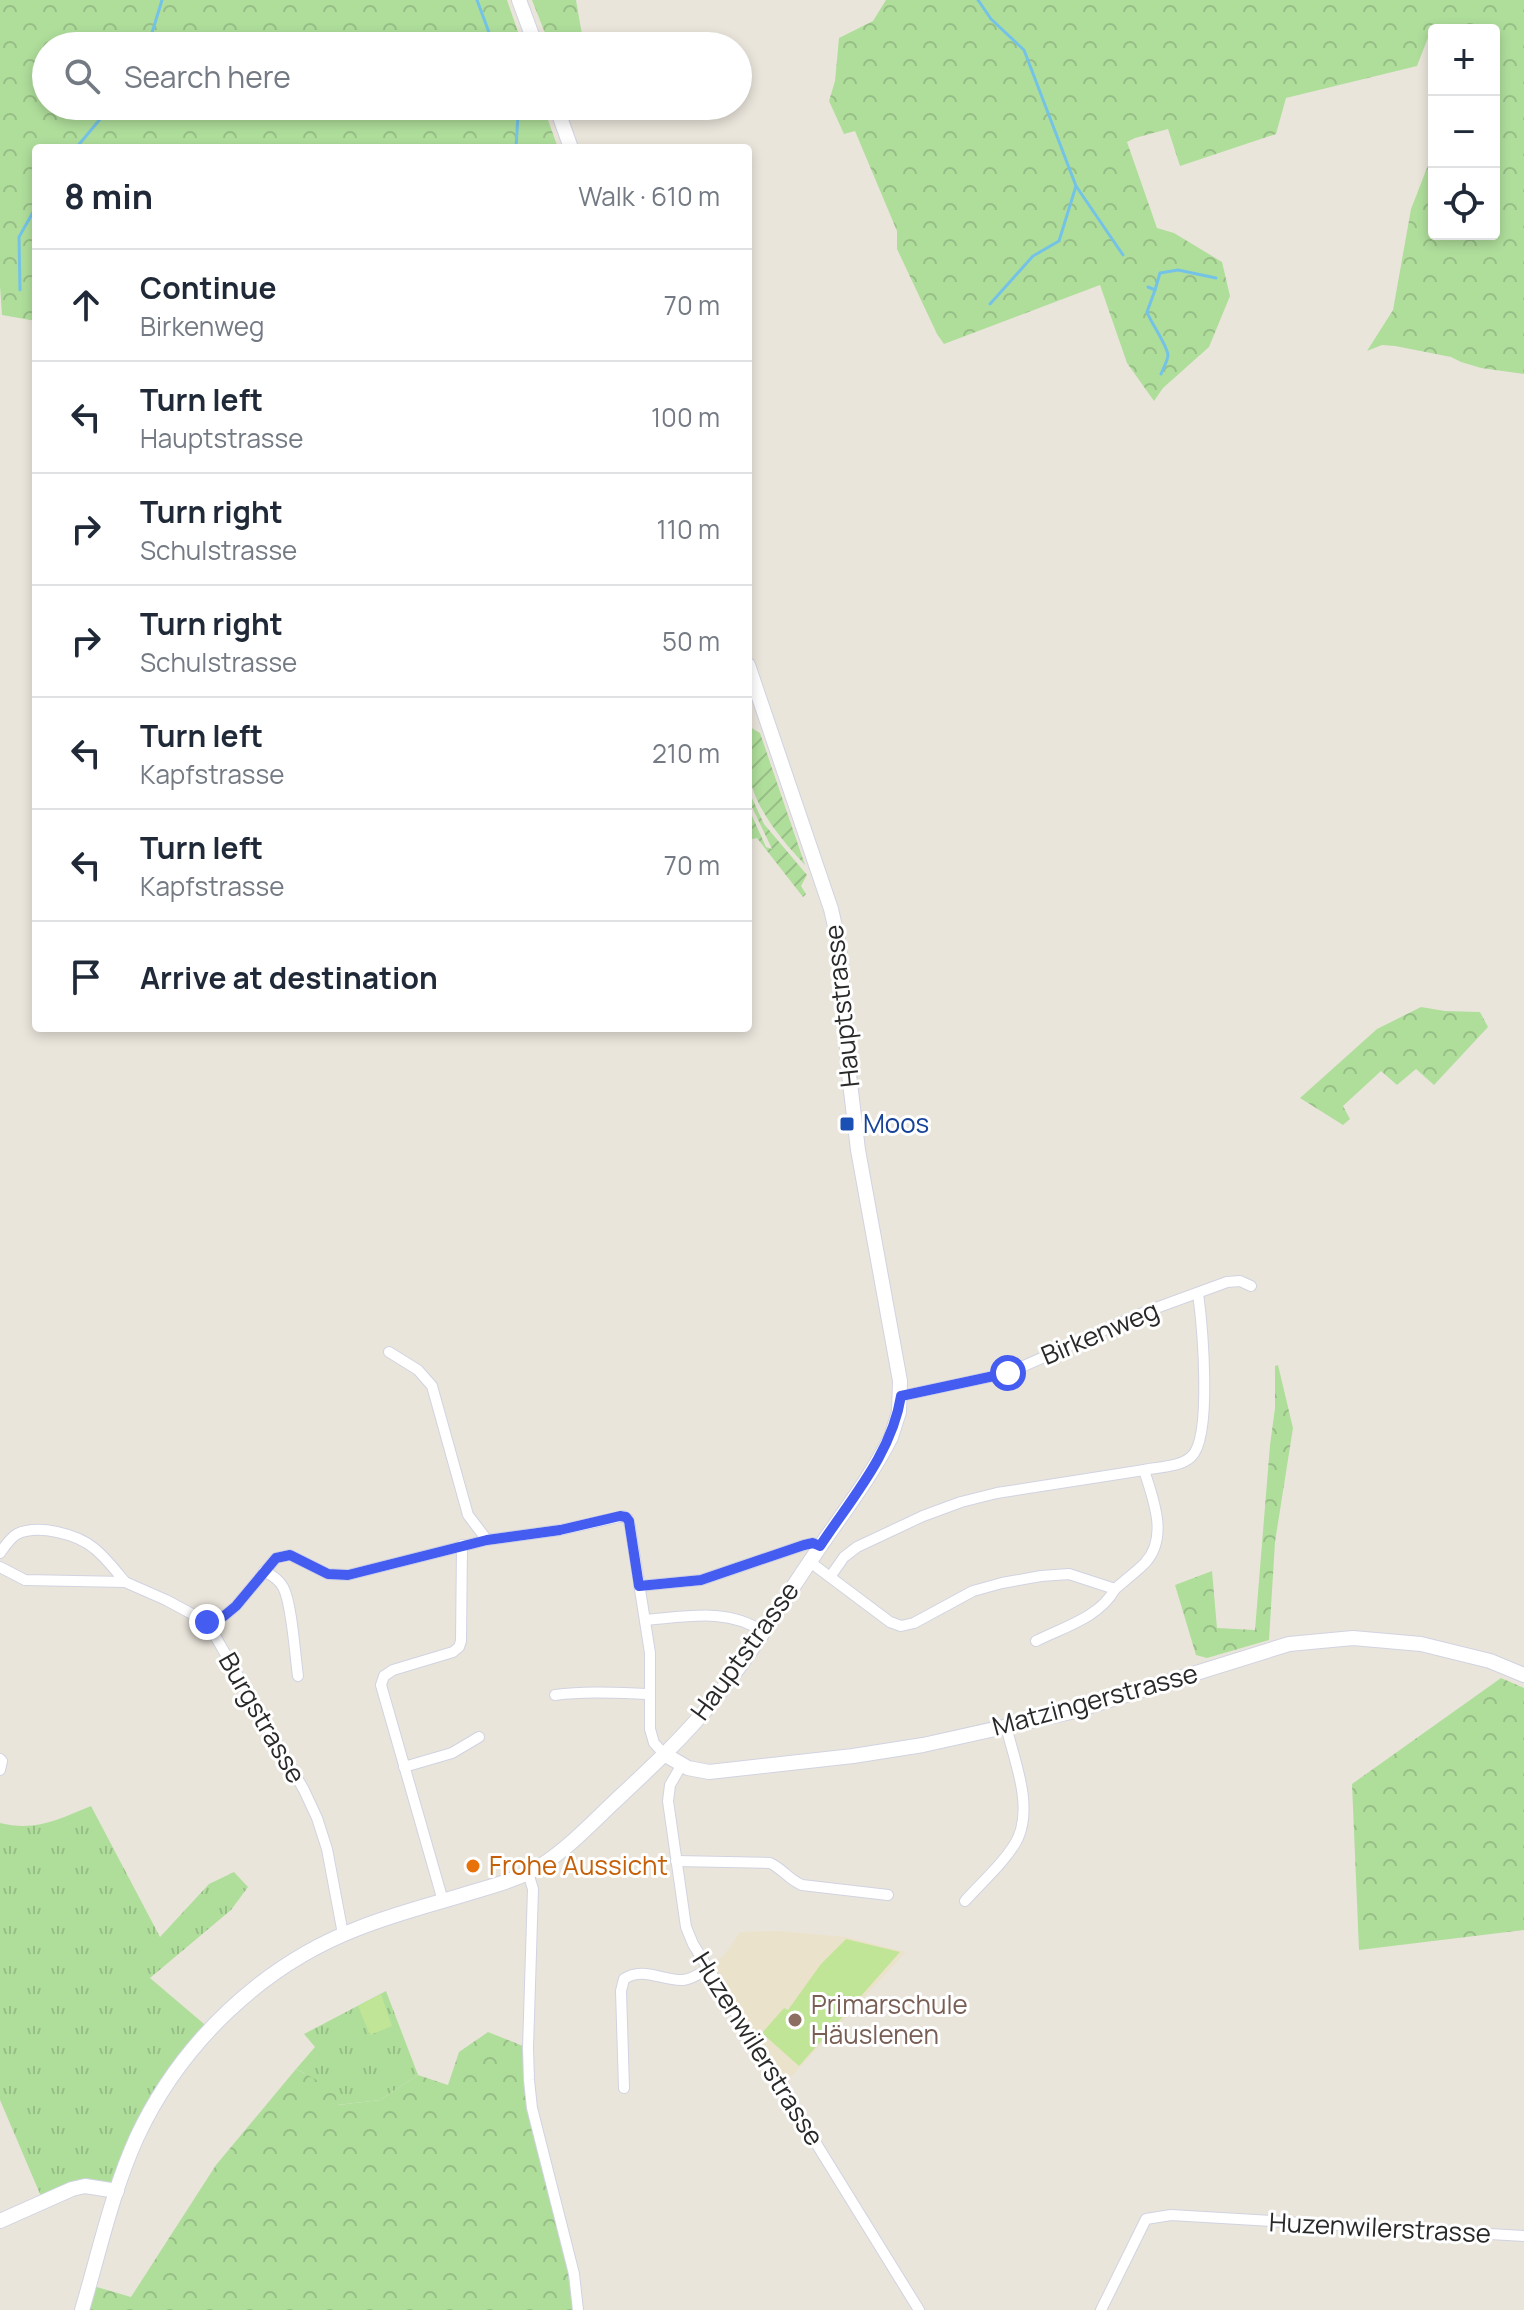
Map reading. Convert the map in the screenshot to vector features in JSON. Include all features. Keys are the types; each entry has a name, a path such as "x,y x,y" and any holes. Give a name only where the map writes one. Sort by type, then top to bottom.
{"street":[{"path":"519,0 531,32"},
{"path":"561,120 570,144"},
{"name":"Hauptstrasse","path":"82,2310 117,2191 137,2138 183,2061 210,2029 264,1981 343,1934 504,1883 528,1873 566,1847 707,1709 810,1562 885,1448 895,1426 901,1396 896,1352 855,1128 836,925 752,677"},
{"name":"Birkenweg","path":"901,1396 1008,1373 1145,1312 1227,1282 1240,1281 1251,1286"},
{"path":"830,1577 844,1557 857,1547 961,1502 997,1493 1184,1462 1194,1455 1202,1438 1203,1415 1202,1326 1198,1293"},
{"path":"389,1352 418,1370 432,1386 468,1515 487,1540"},
{"path":"1036,1641 1096,1612 1115,1589 1147,1561 1155,1548 1159,1527 1144,1470"},
{"path":"207,1622 224,1616 236,1606 276,1558 290,1555 328,1574 348,1575 462,1545 560,1530 623,1516 630,1526 651,1664 651,1738 664,1754"},
{"path":"0,1553 14,1535 43,1528 86,1542 125,1582"},
{"path":"639,1586 701,1580 804,1545 813,1543 820,1546"},
{"path":"443,1901 381,1690 384,1676 393,1670 453,1652 459,1647 462,1545"},
{"path":"810,1562 890,1622 901,1626 914,1623 973,1591 1041,1576 1069,1574 1115,1589"},
{"name":"Burgstrasse","path":"0,1567 25,1580 125,1582 207,1622 317,1818 329,1857 343,1934"},
{"path":"264,1571 275,1577 287,1599 298,1676"},
{"path":"645,1620 725,1617 751,1624 763,1632"},
{"name":"Matzingerstrasse","path":"664,1754 681,1766 709,1772 923,1745 1071,1712 1289,1644 1340,1639 1421,1644 1490,1661 1524,1675"},
{"path":"555,1695 599,1691 608,1695 650,1694"},
{"path":"965,1901 1017,1841 1023,1822 1022,1794 1006,1726"},
{"path":"404,1767 452,1753 479,1737"},
{"path":"0,1759 0,1770"},
{"name":"Huzenwilerstrasse","path":"681,1766 667,1795 686,1927 693,1944 919,2310"},
{"path":"676,1861 770,1863 802,1885 888,1895"},
{"path":"528,1873 533,1889 528,2048 532,2108 574,2274 578,2310"},
{"path":"624,2088 621,1991 624,1979 634,1973 642,1973 687,1980 708,1969"},
{"path":"0,2221 72,2189 85,2186 117,2191"},
{"name":"Huzenwilerstrasse","path":"1101,2310 1146,2219 1171,2215 1524,2236"}],"shaded area":[{"name":"Primarschule Häuslenen","path":"778,1931 846,1937 906,1952 790,2078 782,2079 710,1961 723,1957 740,1932"}],"green space":[{"path":"0,0 507,0 518,32 32,32 32,120 548,120 557,144 32,144 32,320 2,315"},
{"path":"532,0 576,0 582,32 545,32"},
{"path":"886,0 1524,0 1524,374 1481,368 1451,357 1395,346 1382,345 1367,351 1393,310 1411,209 1428,165 1428,240 1500,240 1500,24 1428,24 1428,38 1417,66 1286,98 1276,134 1180,166 1168,129 1127,142 1157,228 1174,233 1222,262 1230,296 1209,347 1163,388 1154,401 1127,363 1100,285 944,344 897,249 897,231 855,131 844,134 829,101 835,81 839,38 873,21"},
{"path":"752,728 760,733 805,865 778,833 752,787"},
{"path":"752,798 764,824 807,875 801,886 806,894 803,897 757,838 752,839 752,816 766,847 772,849 752,807"},
{"path":"1421,1007 1480,1012 1488,1027 1434,1085 1416,1069 1397,1085 1381,1071 1343,1106 1350,1119 1343,1125 1300,1098 1377,1029"},
{"path":"1278,1365 1293,1428 1275,1542 1269,1640 1207,1658 1196,1655 1175,1585 1212,1571 1217,1628 1255,1630 1275,1408 1275,1366"},
{"path":"1501,1678 1524,1688 1524,1930 1359,1950 1352,1784"},
{"path":"91,1806 160,1937 209,1884 234,1872 248,1887 231,1910 150,1978 210,2029 182,2061 117,2191 105,2188 43,2201 0,2100 0,1823 36,1825"},
{"path":"846,1939 900,1952 799,2066 762,2033 784,2008 788,2010 821,1964"},
{"path":"386,1991 418,2075 380,2100 337,2105 296,2069 315,2047 304,2034"},
{"path":"381,1994 392,2026 370,2035 358,2006"},
{"path":"488,2032 528,2048 529,2080 578,2310 82,2310 90,2285 131,2297 216,2165 296,2069 334,2089 338,2105 380,2100 418,2075 448,2085 459,2052"}],"waterway":[{"path":"152,32 162,0"},
{"path":"477,0 489,32"},
{"path":"978,0 991,19 1024,50 1076,186 1059,241 1033,256 990,304"},
{"path":"79,144 99,120"},
{"path":"516,144 518,120"},
{"path":"1076,186 1123,255"},
{"path":"20,290 19,237 32,214"},
{"path":"1148,287 1155,290 1160,273 1178,270 1216,278"},
{"path":"1155,290 1147,312 1168,355 1161,374"}],"place":[{"name":"Moos","path":"847,1124"},
{"name":"Frohe Aussicht","path":"473,1866"},
{"name":"Primarschule Häuslenen","path":"795,2020"}],"route":[{"path":"207,1622 224,1616 236,1606 276,1558 290,1555 328,1574 348,1575 462,1545 560,1530 620,1516 629,1521 639,1586 701,1580 804,1545 813,1543 820,1546 885,1448 895,1426 901,1396 1008,1373"}]}
